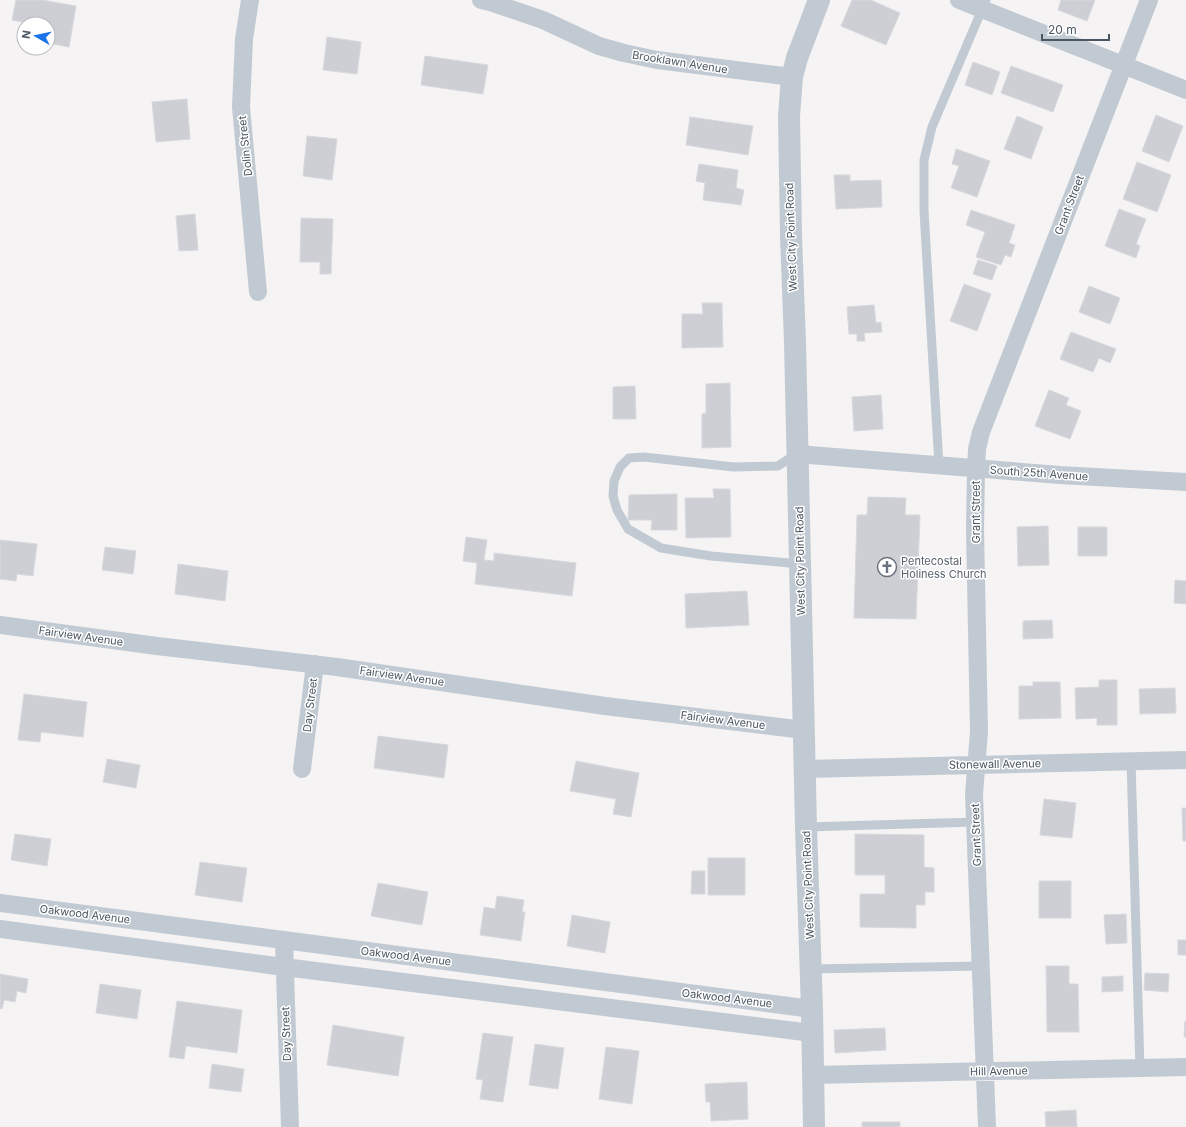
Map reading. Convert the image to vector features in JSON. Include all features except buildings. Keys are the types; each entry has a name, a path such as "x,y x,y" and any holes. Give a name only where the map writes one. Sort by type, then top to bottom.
{"street":[{"name":"Dolin Street","path":"250,0 244,39 241,107 258,292"},
{"name":"Brooklawn Avenue","path":"482,0 543,20 600,46 624,53 657,60 792,77"},
{"name":"West City Point Road","path":"814,1127 789,116 792,77 797,58 819,0"},
{"path":"958,0 984,5 1124,66 1186,90"},
{"name":"Grant Street","path":"987,1127 974,794 979,716 975,529 977,448 981,432 1149,0"},
{"name":"South 25th Avenue","path":"797,454 1060,476 1186,482"},
{"name":"Fairview Avenue","path":"0,625 157,646 315,664 605,706 804,730"},
{"name":"Day Street","path":"302,769 315,664"},
{"name":"Stonewall Avenue","path":"805,769 1186,760"},
{"name":"Oakwood Avenue","path":"0,903 812,1009"},
{"path":"0,929 284,967 812,1032"},
{"name":"Day Street","path":"284,940 290,1127"},
{"name":"Hill Avenue","path":"812,1075 1186,1067"}],"lane":[{"path":"939,466 924,211 924,160 932,128 984,5"},
{"path":"797,454 778,466 734,468 644,457 629,458 620,467 614,481 613,496 617,510 628,529 661,548 711,556 800,564"},
{"path":"1131,761 1140,1068"},
{"path":"806,827 976,822"},
{"path":"810,969 981,966"}],"place":[{"name":"Pentecostal Holiness Church","path":"887,567"}]}
